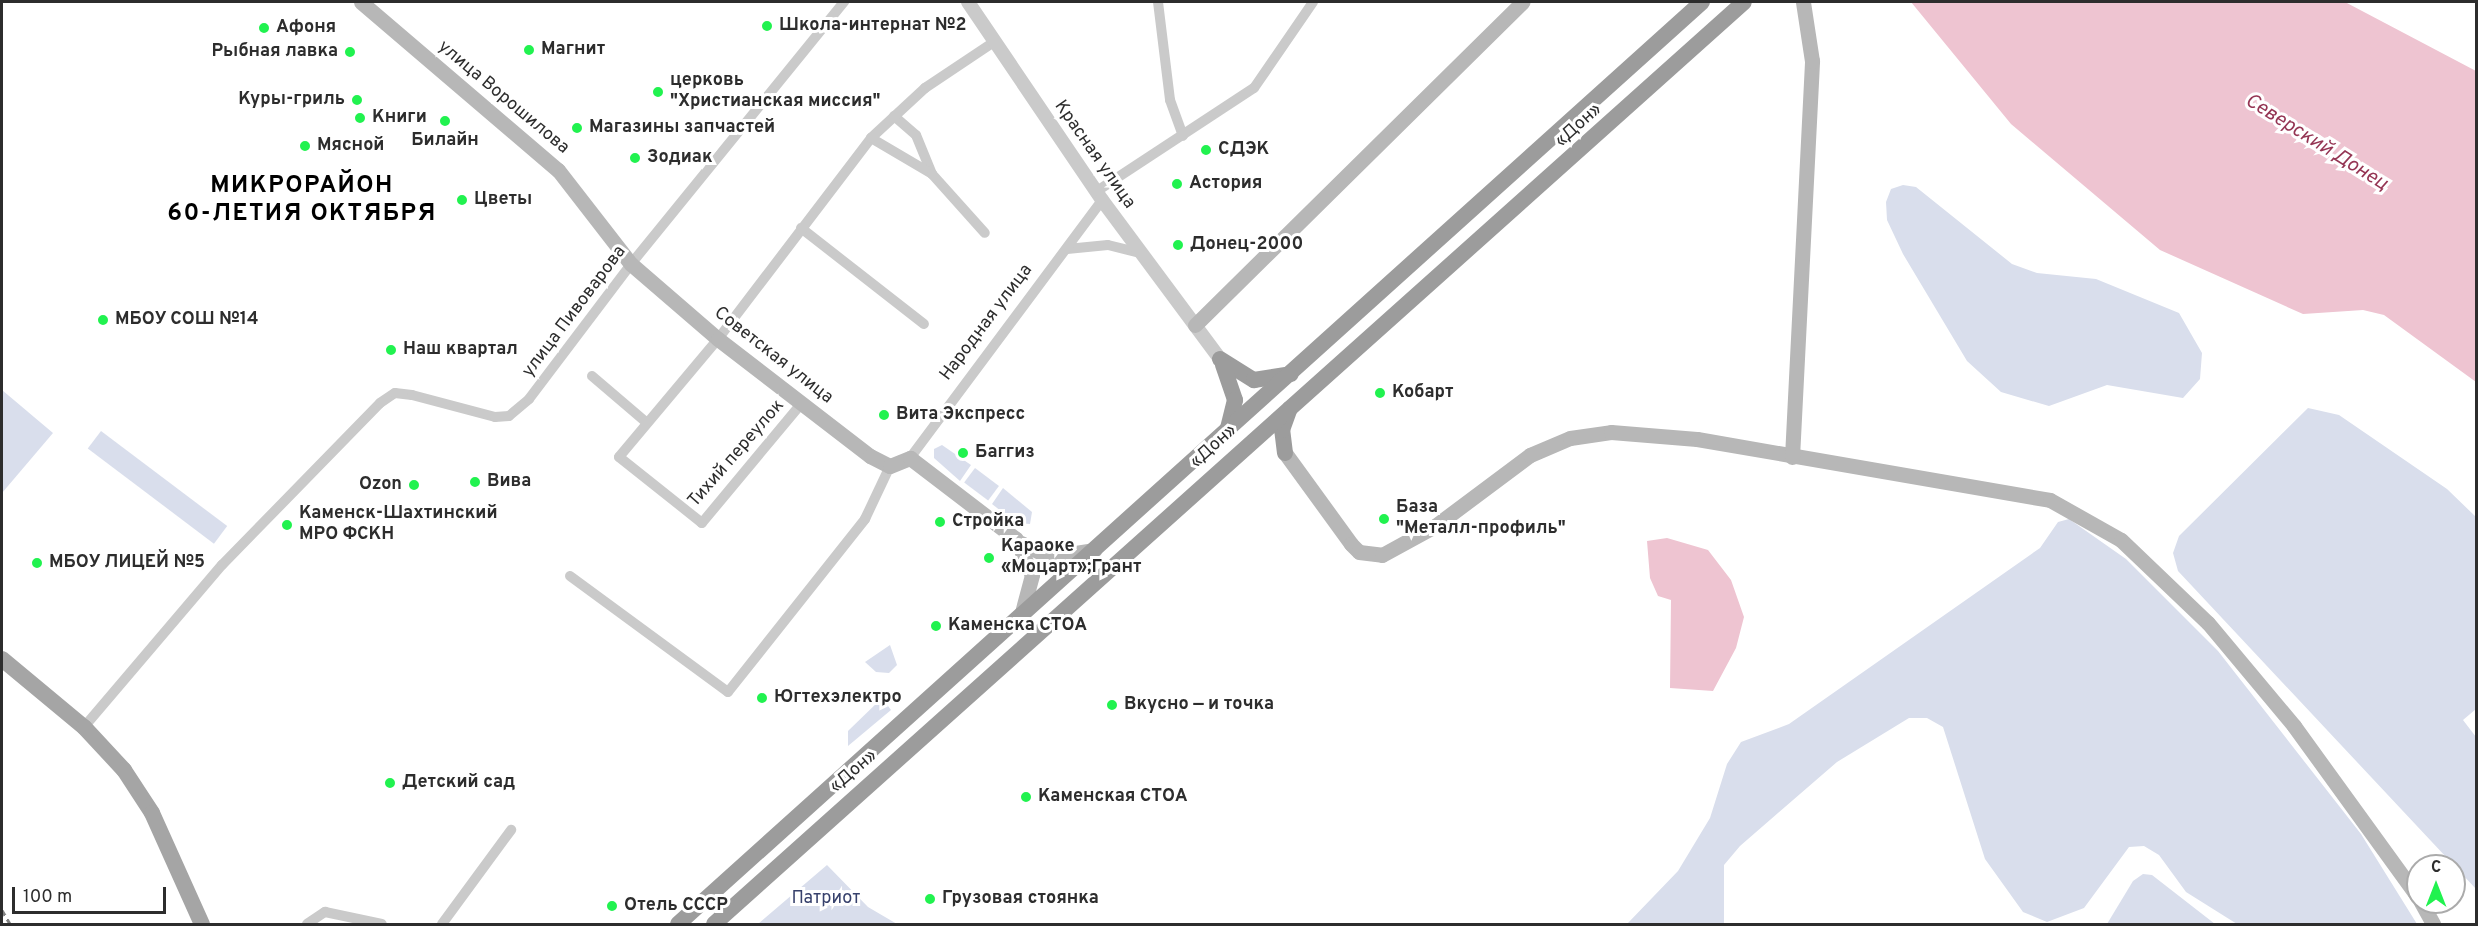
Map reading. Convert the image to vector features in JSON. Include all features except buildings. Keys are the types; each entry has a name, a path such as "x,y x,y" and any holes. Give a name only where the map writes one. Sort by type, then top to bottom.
{"highway":[{"name":"«Дон»","path":"678,924 1294,373 1702,2"},
{"name":"«Дон»","path":"714,924 1292,402 1744,2"},
{"path":"1220,359 1254,380 1294,373"},
{"path":"1220,359 1234,390 1228,431"},
{"path":"1241,449 1264,444 1284,453 1282,430 1292,402"}],"main road":[{"name":"улица Ворошилова","path":"361,2 558,170 630,264"},
{"path":"1195,325 1523,2"},
{"path":"1792,457 1812,62 1803,2"},
{"name":"Советская улица","path":"630,264 718,339 801,404 900,463 1016,539 1032,575 1020,619"},
{"path":"1284,453 1351,544 1359,552 1382,555 1435,526 1530,455 1570,438 1637,432 2031,493 2073,510 2121,540 2208,623 2287,717 2406,881"},
{"path":"1016,539 1050,557 1095,550"},
{"path":"2,659 84,727 144,798 202,924"}],"street":[{"name":"улица Пивоварова","path":"84,727 222,565 380,403 394,393 412,395 495,417 509,416 529,399 630,264 844,2"},
{"name":"Красная улица","path":"968,2 1099,196 1220,359"},
{"path":"1158,2 1170,100 1183,135"},
{"path":"1099,196 1183,135 1254,88 1313,2"},
{"name":"Тихий переулок","path":"801,404 702,523 619,457 718,339 871,138 894,116 994,42"},
{"path":"894,116 916,135 932,174"},
{"path":"871,138 932,174 985,233"},
{"name":"Народная улица","path":"570,576 728,692 865,519 900,463 1067,249 1099,196"},
{"path":"801,228 924,324"},
{"path":"1067,249 1108,245 1143,254"},
{"path":"592,376 647,423"},
{"path":"442,924 511,830"},
{"path":"307,924 325,912 382,924"}],"green space":[{"path":"1903,185 1916,187 2012,264 2037,273 2096,279 2179,313 2202,353 2200,379 2183,398 2107,385 2049,406 2001,392 1967,361 1903,254 1887,220 1886,202 1891,189"},
{"path":"2,390 53,433 2,493"},
{"path":"2308,408 2339,415 2447,489 2476,517 2476,709 2463,720 2476,737 2476,889 2466,878 2466,854 2443,854 2178,571 2173,553 2179,536"},
{"path":"101,431 227,526 214,544 88,449"},
{"path":"942,445 971,465 960,481 934,458 934,449"},
{"path":"975,468 999,486 988,500 964,482"},
{"path":"1003,488 1032,512 1030,524 1016,523 992,504"},
{"path":"2069,519 2126,559 2218,651 2361,834 2406,906 2406,914 2411,914 2417,924 2237,924 2186,892 2159,855 2144,846 2129,847 2084,908 2047,922 2023,912 1985,859 1943,727 1927,718 1909,718 1837,762 1740,846 1724,865 1724,924 1627,924 1678,871 1710,818 1727,764 1741,742 1789,724 2040,548 2058,522"},
{"path":"890,645 897,665 889,673 876,672 865,662"},
{"path":"882,698 891,710 848,746 848,731"},
{"name":"Патриот","path":"827,865 868,907 897,924 758,924"},
{"path":"2143,874 2152,875 2215,924 2107,924 2133,881"}],"water":[{"name":"Северский Донец","path":"1911,2 2345,2 2476,71 2476,382 2384,315 2363,310 2303,314 2160,250 2011,124"},
{"path":"1667,538 1708,550 1731,580 1744,617 1736,648 1713,691 1670,688 1671,600 1658,596 1650,578 1647,541"}],"railway":[{"path":"2,910 10,924"}],"place":[{"name":"Школа-интернат №2","path":"767,26"},
{"name":"Афоня","path":"264,28"},
{"name":"Магнит","path":"529,50"},
{"name":"Рыбная лавка","path":"350,52"},
{"name":"церковь \"Христианская миссия\"","path":"658,92"},
{"name":"Куры-гриль","path":"357,100"},
{"name":"Книги","path":"360,118"},
{"name":"Билайн","path":"445,121"},
{"name":"Магазины запчастей","path":"577,128"},
{"name":"Мясной","path":"305,146"},
{"name":"СДЭК","path":"1206,150"},
{"name":"Зодиак","path":"635,158"},
{"name":"Астория","path":"1177,184"},
{"name":"Цветы","path":"462,200"},
{"name":"Донец-2000","path":"1178,245"},
{"name":"МБОУ СОШ №14","path":"103,320"},
{"name":"Наш квартал","path":"391,350"},
{"name":"Кобарт","path":"1380,393"},
{"name":"Вита Экспресс","path":"884,415"},
{"name":"Баггиз","path":"963,453"},
{"name":"Вива","path":"475,482"},
{"name":"Ozon","path":"414,485"},
{"name":"База \"Металл-профиль\"","path":"1384,519"},
{"name":"Стройка","path":"940,522"},
{"name":"Каменск-Шахтинский МРО ФСКН","path":"287,525"},
{"name":"Караоке «Моцарт»;Грант","path":"989,558"},
{"name":"МБОУ ЛИЦЕЙ №5","path":"37,563"},
{"name":"Каменска СТОА","path":"936,626"},
{"name":"Югтехэлектро","path":"762,698"},
{"name":"Вкусно — и точка","path":"1112,705"},
{"name":"Детский сад","path":"390,783"},
{"name":"Каменская СТОА","path":"1026,797"},
{"name":"Грузовая стоянка","path":"930,899"},
{"name":"Отель СССР","path":"612,906"}],"district":[{"name":"МИКРОРАЙОН 60-ЛЕТИЯ ОКТЯБРЯ","path":"302,201"}]}
